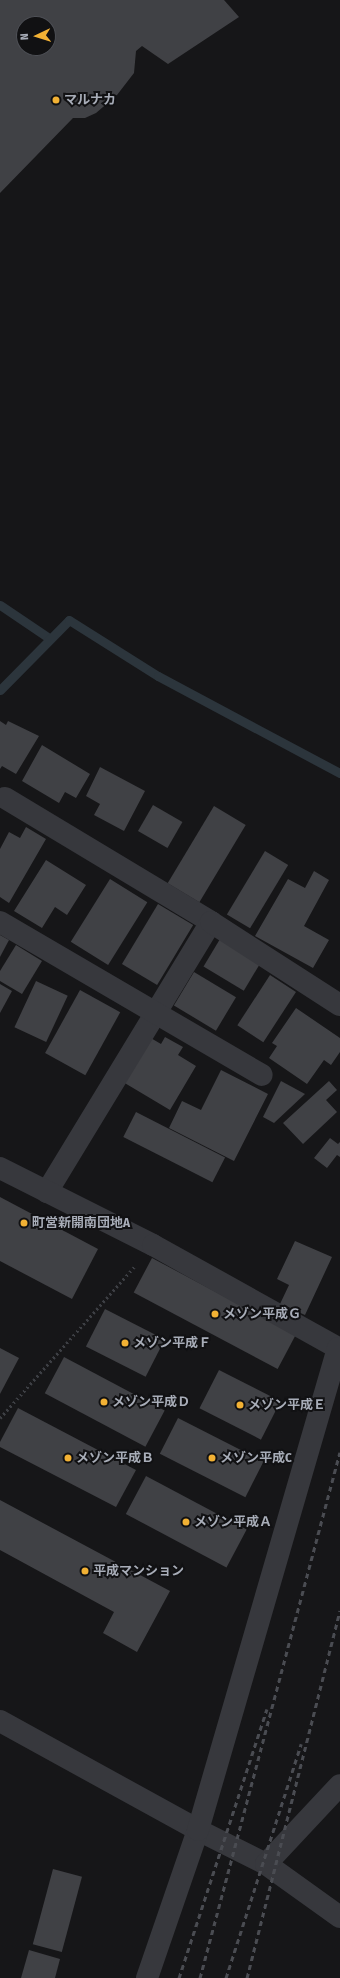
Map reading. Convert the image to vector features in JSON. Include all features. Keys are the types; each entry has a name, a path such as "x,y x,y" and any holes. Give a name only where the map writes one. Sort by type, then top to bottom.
{"street":[{"path":"5,798 211,922 340,1005"},
{"path":"0,922 157,1012 262,1075"},
{"path":"47,1192 211,922"},
{"path":"0,1168 153,1245 339,1348 198,1830 147,1978"},
{"path":"0,1721 198,1830 266,1864 340,1917"},
{"path":"266,1864 340,1785"}],"path":[{"path":"0,1418 153,1245"}],"building":[{"name":"マルナカ","path":"0,0 224,0 239,17 168,64 142,46 136,51 134,73 117,95 96,113 85,118 73,118 0,193"},
{"path":"0,721 6,725 8,721 39,736 16,774 2,766 0,769"},
{"path":"42,745 90,774 76,798 65,792 59,803 22,781"},
{"path":"100,767 145,791 124,831 94,815 100,804 86,796"},
{"path":"153,805 182,822 167,848 138,831"},
{"path":"214,806 246,825 199,902 168,883"},
{"path":"26,827 46,839 9,903 0,897 0,849 9,832 20,838"},
{"path":"265,851 288,865 250,928 227,914"},
{"path":"46,860 86,885 67,915 55,907 42,928 14,911"},
{"path":"314,871 329,880 304,926 329,940 313,968 255,936 288,879 305,888"},
{"path":"110,879 147,902 108,965 71,942"},
{"path":"158,904 193,925 157,985 122,964"},
{"path":"0,935 9,940 0,957"},
{"path":"220,939 260,963 244,991 204,966"},
{"path":"16,945 42,961 22,994 0,981 0,971"},
{"path":"194,972 236,997 216,1031 174,1005"},
{"path":"270,975 296,992 263,1042 237,1025"},
{"path":"36,981 68,996 46,1042 14,1027"},
{"path":"0,984 12,991 0,1013"},
{"path":"80,990 120,1012 85,1075 45,1053"},
{"path":"296,1008 340,1038 340,1052 331,1065 324,1060 307,1084 269,1058 277,1046 272,1043"},
{"path":"149,1037 161,1044 165,1037 183,1047 178,1055 196,1066 170,1110 123,1082"},
{"path":"221,1070 268,1094 234,1161 169,1128 182,1101 201,1110"},
{"path":"281,1081 305,1094 274,1123 263,1117"},
{"path":"329,1081 337,1090 326,1100 337,1112 303,1144 283,1123"},
{"path":"136,1112 225,1157 212,1182 123,1137"},
{"path":"330,1138 338,1144 340,1142 340,1157 337,1155 327,1168 314,1158"},
{"name":"町営新開南団地A","path":"0,1197 98,1249 72,1299 0,1261"},
{"path":"295,1241 332,1257 305,1315 280,1304 289,1285 277,1279"},
{"name":"メゾン平成Ｇ","path":"152,1258 296,1335 278,1369 134,1292"},
{"name":"メゾン平成Ｆ","path":"105,1309 165,1339 146,1377 86,1346"},
{"path":"0,1348 19,1358 0,1394"},
{"name":"メゾン平成Ｄ","path":"64,1357 165,1411 145,1447 45,1393"},
{"name":"メゾン平成Ｅ","path":"219,1370 280,1401 261,1440 199,1408"},
{"name":"メゾン平成Ｂ","path":"18,1408 136,1470 116,1507 0,1447 0,1442"},
{"name":"メゾン平成C","path":"178,1418 264,1462 245,1497 160,1454"},
{"name":"メゾン平成Ａ","path":"146,1476 247,1530 226,1567 126,1514"},
{"name":"平成マンション","path":"0,1500 170,1591 137,1652 103,1633 114,1612 0,1550"},
{"path":"53,1869 82,1877 62,1952 33,1944"},
{"path":"29,1950 60,1959 55,1978 21,1978"}],"waterway":[{"path":"0,605 49,638"},
{"path":"0,690 69,620 158,676 340,773"}],"railway":[{"path":"200,1978 340,1452"},
{"path":"247,1978 340,1611"},
{"path":"179,1978 267,1709"},
{"path":"226,1978 301,1744"}],"place":[{"name":"マルナカ","path":"56,100"},
{"name":"町営新開南団地A","path":"24,1223"},
{"name":"メゾン平成Ｇ","path":"215,1314"},
{"name":"メゾン平成Ｆ","path":"125,1343"},
{"name":"メゾン平成Ｄ","path":"104,1402"},
{"name":"メゾン平成Ｅ","path":"240,1405"},
{"name":"メゾン平成Ｂ","path":"68,1458"},
{"name":"メゾン平成C","path":"212,1458"},
{"name":"メゾン平成Ａ","path":"186,1522"},
{"name":"平成マンション","path":"85,1571"}]}
